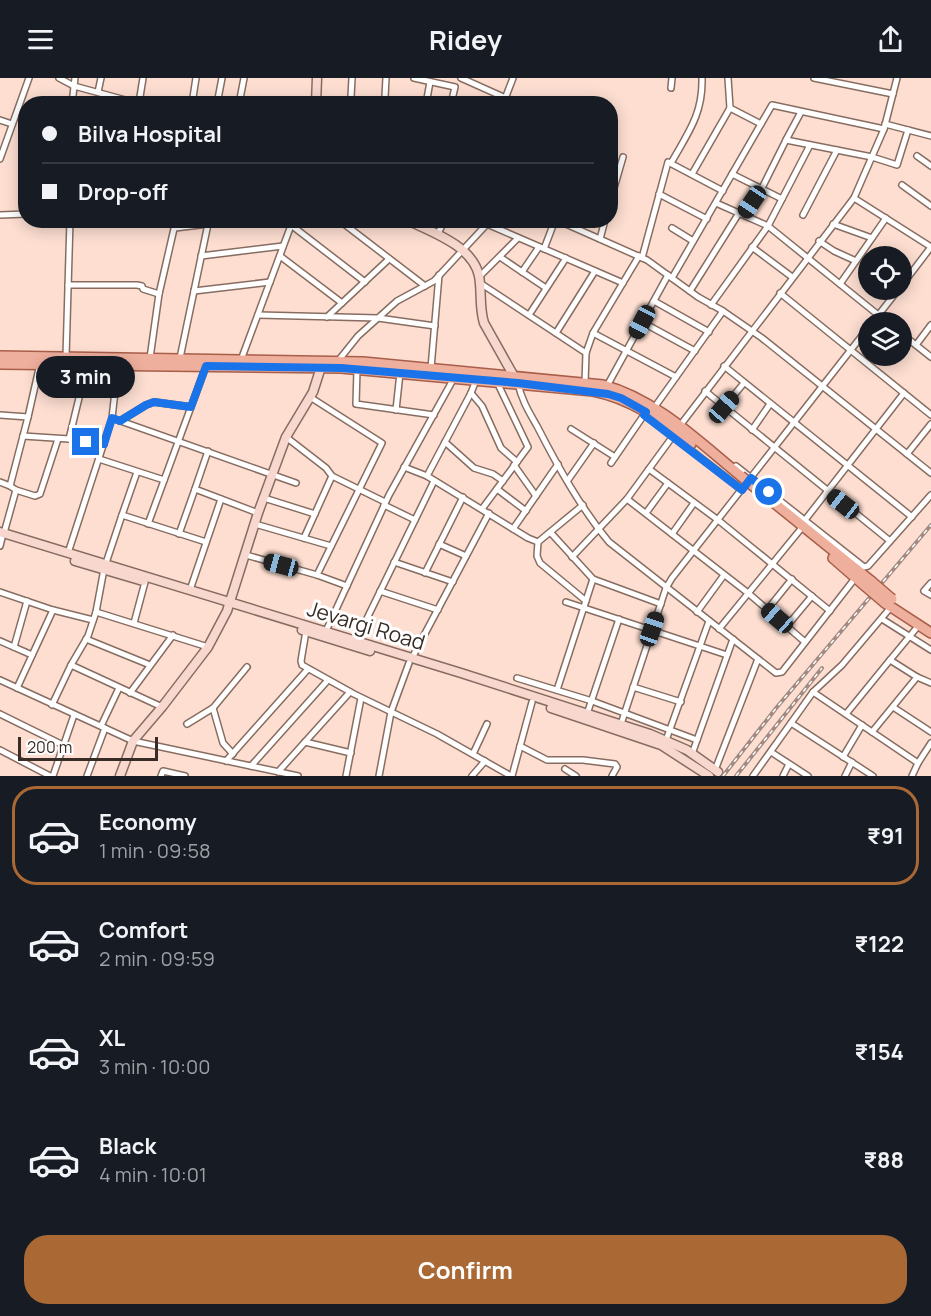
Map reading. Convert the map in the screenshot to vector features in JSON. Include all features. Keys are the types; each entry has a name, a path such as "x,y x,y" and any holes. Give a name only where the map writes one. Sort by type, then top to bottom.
{"main road":[{"path":"316,96 317,78"},
{"path":"423,228 470,256 477,268 481,314 484,323 516,379"},
{"path":"0,356 66,357 206,366 322,365 338,361 363,362 516,379 608,394 650,410"},
{"path":"0,364 87,364 150,358 241,360 322,365 497,382 516,379 607,386 627,393 650,410 672,429 740,478 856,577 868,583"},
{"path":"120,776 133,741 208,647 229,606 258,513 286,437 310,397 322,365"},
{"path":"748,485 868,583 889,603 931,633"},
{"path":"1,537 105,566 145,582 229,606"},
{"name":"Jevargi Road","path":"1,537 68,553 190,590 229,606 356,641 411,661 621,724 692,754 714,772"},
{"path":"889,603 931,627"},
{"path":"306,629 665,743 714,772"}],"street":[{"path":"22,96 29,78"},
{"path":"58,78 74,86 113,96"},
{"path":"73,96 75,78"},
{"path":"98,92 100,78"},
{"path":"140,96 143,78"},
{"path":"193,96 196,78"},
{"path":"218,96 222,78"},
{"path":"241,96 244,78"},
{"path":"351,96 352,78"},
{"path":"385,96 386,78"},
{"path":"416,78 430,82 444,81 454,87"},
{"path":"452,96 459,78 494,96"},
{"path":"506,96 513,78"},
{"path":"671,88 672,78"},
{"path":"672,164 699,112 702,78"},
{"path":"692,174 730,108 728,78"},
{"path":"814,78 893,94"},
{"path":"682,423 807,256 854,198 885,127 897,78"},
{"path":"427,96 430,82"},
{"path":"607,386 654,301 716,203 772,105 885,127 908,129 931,136"},
{"path":"0,159 18,108"},
{"path":"730,108 761,124"},
{"path":"690,291 741,214 760,190 801,112"},
{"path":"0,120 12,124"},
{"path":"786,140 872,157 897,165 908,129"},
{"path":"711,305 768,226 810,145"},
{"path":"802,215 837,150"},
{"path":"917,156 931,166"},
{"path":"618,172 623,157"},
{"path":"585,383 586,352 592,333 640,257 668,162 723,190"},
{"path":"732,174 782,199"},
{"path":"902,185 931,206"},
{"path":"659,194 706,219"},
{"path":"854,198 931,247 928,255 912,273"},
{"path":"716,203 768,226 874,312"},
{"path":"0,215 18,214"},
{"path":"840,284 886,218"},
{"path":"833,224 872,238"},
{"path":"66,357 70,228"},
{"path":"150,358 159,294 175,228"},
{"path":"180,358 201,256 203,228"},
{"path":"241,360 290,228"},
{"path":"298,228 365,282"},
{"path":"349,228 424,286"},
{"path":"437,235 441,228"},
{"path":"338,361 358,336 397,301 439,275 482,228"},
{"path":"499,228 623,283"},
{"path":"522,272 541,248 552,228"},
{"path":"575,228 640,257 723,311 823,386 931,473"},
{"path":"600,239 603,228"},
{"path":"672,228 693,241"},
{"path":"518,238 479,280 586,352"},
{"path":"819,241 834,252 856,261"},
{"path":"201,256 283,246"},
{"path":"752,247 792,277"},
{"path":"280,256 342,303"},
{"path":"500,256 546,288"},
{"path":"529,315 566,258"},
{"path":"327,317 389,259"},
{"path":"556,333 595,271"},
{"path":"431,369 439,275"},
{"path":"194,291 270,282"},
{"path":"68,285 137,285 159,294"},
{"path":"780,293 931,415"},
{"path":"880,312 890,300"},
{"path":"654,301 708,332"},
{"path":"611,463 723,311"},
{"path":"258,315 378,318 435,326"},
{"path":"642,322 695,351"},
{"path":"916,345 931,325"},
{"path":"592,333 676,377"},
{"path":"621,724 666,588 858,341"},
{"path":"912,342 931,357"},
{"path":"68,553 112,418 118,361"},
{"path":"10,486 40,364"},
{"path":"69,439 87,364"},
{"path":"148,524 206,366"},
{"path":"724,366 912,517"},
{"path":"357,370 356,404 434,415"},
{"path":"396,410 400,374"},
{"path":"326,632 385,504 454,378"},
{"path":"516,379 520,393 558,464 598,530 609,542 666,588 776,673 779,674 856,577"},
{"path":"427,476 476,380"},
{"path":"482,509 528,447 497,382"},
{"path":"724,407 744,383"},
{"path":"705,391 890,541"},
{"path":"471,393 482,406 501,448 516,464 536,496"},
{"path":"805,520 904,393"},
{"path":"310,397 382,442 317,575"},
{"path":"120,421 154,402 191,407"},
{"path":"752,430 770,404"},
{"path":"650,410 682,423 748,485"},
{"path":"650,410 673,436 805,520 864,567 868,566 931,495"},
{"path":"0,415 28,417"},
{"path":"112,418 296,483"},
{"path":"907,454 931,424"},
{"path":"571,429 615,457"},
{"path":"23,436 104,444"},
{"path":"572,557 627,499 673,436"},
{"path":"286,437 326,468 332,476 360,488 415,520"},
{"path":"0,482 35,496 40,494 58,439"},
{"path":"445,442 474,468 493,474 503,481"},
{"path":"568,480 594,443"},
{"path":"179,534 208,451"},
{"path":"99,459 164,480"},
{"path":"513,529 558,464"},
{"path":"405,467 463,496 513,529 538,542"},
{"path":"649,469 772,562 830,611"},
{"path":"52,705 86,639 96,612 105,566 137,472"},
{"path":"304,538 332,476"},
{"path":"356,641 434,481"},
{"path":"645,513 668,483"},
{"path":"195,489 258,513"},
{"path":"497,489 526,511"},
{"path":"1,537 16,490"},
{"path":"425,573 463,496"},
{"path":"264,498 315,514"},
{"path":"190,590 221,499"},
{"path":"627,499 748,593 805,642"},
{"path":"672,534 694,503"},
{"path":"538,542 583,505"},
{"path":"379,776 391,712 411,661 489,513"},
{"path":"122,515 206,542"},
{"path":"255,524 331,546"},
{"path":"719,629 800,530"},
{"path":"551,533 593,579 661,604"},
{"path":"538,542 537,556 540,563 586,601"},
{"path":"439,544 466,556"},
{"path":"246,555 347,586"},
{"path":"394,562 453,582"},
{"path":"697,612 724,575"},
{"path":"557,690 593,579"},
{"path":"767,610 792,579"},
{"path":"134,623 145,582"},
{"path":"931,583 924,591 931,595"},
{"path":"380,591 438,610"},
{"path":"0,592 53,610 93,620"},
{"path":"787,626 812,596"},
{"path":"14,647 27,602"},
{"path":"566,602 728,655"},
{"path":"753,776 813,692 842,665 882,619 889,603"},
{"path":"17,688 53,610"},
{"path":"96,612 208,647"},
{"path":"587,714 619,619"},
{"path":"882,619 931,650"},
{"path":"665,743 709,621"},
{"path":"846,714 919,625"},
{"path":"306,629 302,665 350,692 437,734 512,776 532,702"},
{"path":"130,693 172,635"},
{"path":"86,639 150,665"},
{"path":"692,754 733,639"},
{"path":"0,640 32,655"},
{"path":"714,772 758,659"},
{"path":"890,660 917,678 931,683"},
{"path":"71,665 162,707"},
{"path":"187,723 213,708 247,667"},
{"path":"226,761 308,669"},
{"path":"517,678 625,712 697,740"},
{"path":"872,732 917,678"},
{"path":"0,680 133,741 298,776"},
{"path":"251,766 328,680"},
{"path":"633,687 681,702"},
{"path":"87,776 119,688"},
{"path":"279,772 350,692"},
{"path":"813,692 918,763"},
{"path":"346,776 362,698"},
{"path":"893,707 931,732"},
{"path":"213,708 223,743 233,754"},
{"path":"0,714 63,745"},
{"path":"0,750 51,776 74,715"},
{"path":"791,723 873,776"},
{"path":"473,754 487,724"},
{"path":"843,757 862,725"},
{"path":"305,742 351,753"},
{"path":"912,776 931,743"},
{"path":"520,746 547,760 583,760 615,764 618,767 612,776"},
{"path":"771,752 808,776"},
{"path":"471,776 485,761"},
{"path":"845,776 852,762"},
{"path":"783,776 789,764"},
{"path":"565,769 576,776"},
{"path":"161,776 163,771 185,776"}],"railway":[{"path":"723,776 777,707 931,525"},
{"path":"736,776 822,668"}],"route":[{"path":"86,442 104,444 112,418 120,421 150,403 191,407 206,366 341,368 518,383 608,394 621,398 646,412 644,415 742,490 751,478 769,492"}]}
